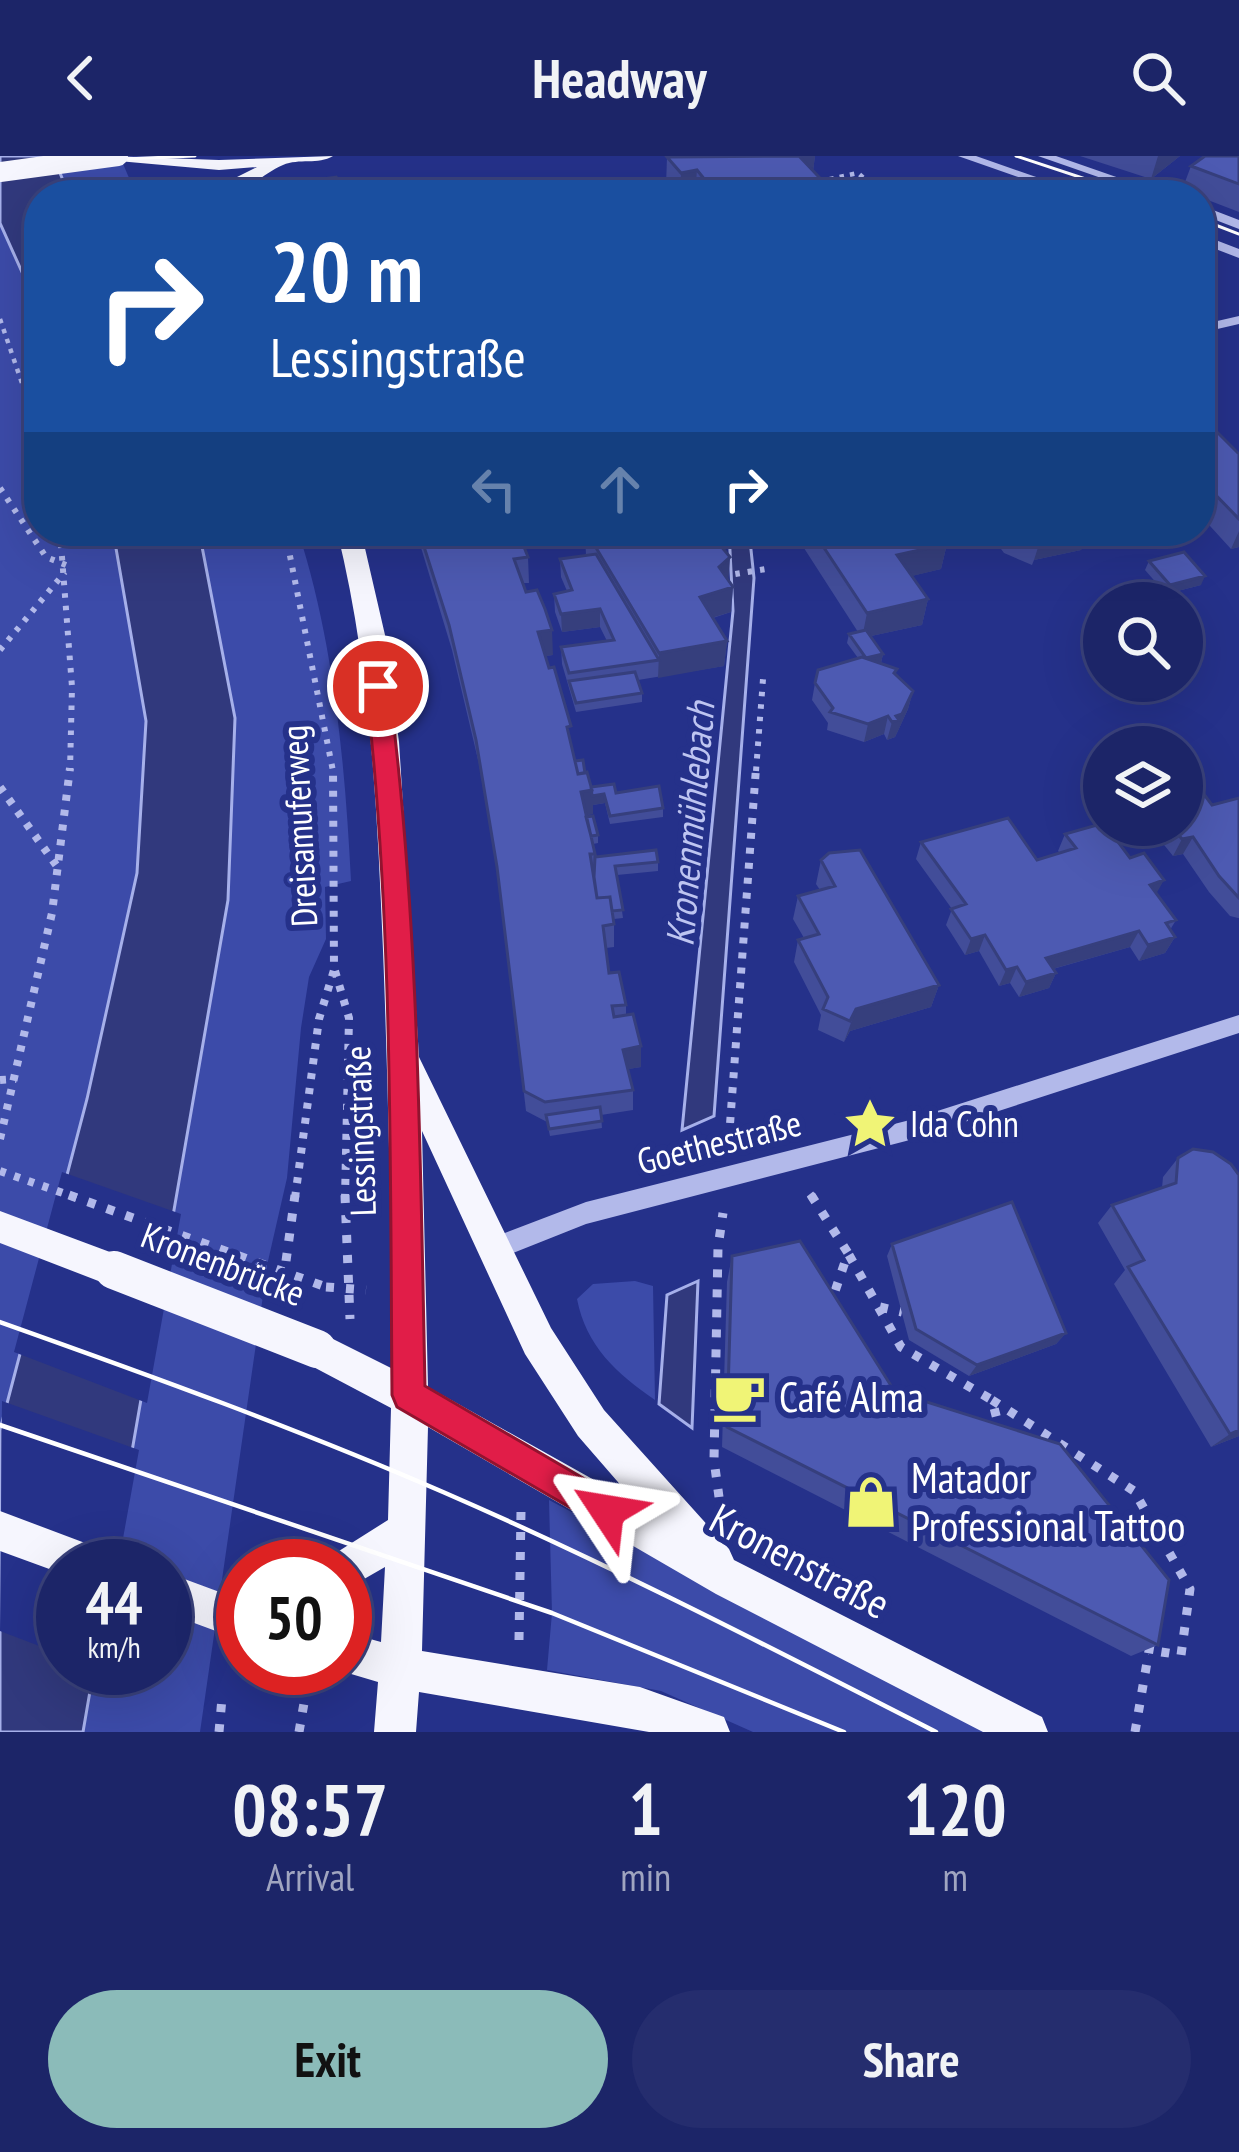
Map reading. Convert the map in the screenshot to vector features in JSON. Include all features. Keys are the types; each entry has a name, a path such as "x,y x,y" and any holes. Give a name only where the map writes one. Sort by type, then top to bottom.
{"main road":[{"path":"0,172 118,156 178,168 324,156"},
{"path":"245,180 282,160"},
{"name":"Lessingstraße","path":"353,546 367,594 389,778 404,1056 409,1529 395,1732"},
{"path":"404,1056 538,1341 591,1423 730,1580"},
{"name":"Kronenbrücke","path":"0,1227 317,1349 409,1395"},
{"name":"Kronenstraße","path":"409,1395 730,1580 1027,1732"},
{"path":"372,1553 409,1529"},
{"path":"0,1531 36,1544"},
{"path":"372,1661 601,1699 686,1728"}],"street":[{"path":"964,156 1037,180"},
{"path":"1044,156 1117,180"},
{"name":"Goethestraße","path":"493,1249 586,1213 729,1173 837,1150 1239,1024"}],"path":[{"path":"825,180 858,173 866,180"},
{"path":"0,319 24,390"},
{"path":"0,488 24,523"},
{"path":"39,546 66,568"},
{"path":"0,1139 60,871 69,804 76,658 62,546"},
{"name":"Dreisamuferweg","path":"286,1261 319,1019 334,970 333,756 288,546"},
{"path":"0,650 66,568"},
{"path":"723,576 772,568"},
{"path":"730,1580 714,1460 718,1247 729,1173 763,679"},
{"path":"0,787 60,871"},
{"path":"334,970 350,1018 344,1251 352,1288 350,1323"},
{"path":"0,1080 16,1079"},
{"path":"788,1160 901,1347 1134,1490 1190,1589 1181,1655 1149,1651"},
{"path":"0,1171 326,1287 352,1288"},
{"path":"829,1308 848,1253"},
{"path":"878,1306 902,1312"},
{"path":"980,1430 1008,1439 992,1400"},
{"path":"519,1628 521,1509"},
{"path":"1135,1732 1155,1616"},
{"path":"300,1732 306,1695"},
{"path":"219,1732 222,1698"}],"shaded area":[{"path":"0,156 53,156 63,180 24,180 24,277 0,223"},
{"path":"53,156 121,159 130,180 63,180"},
{"path":"0,223 24,277 24,546 116,546 146,721 137,873 87,1099 0,1430"},
{"path":"116,546 202,546 235,718 228,900 117,1539 36,1539 36,1695 89,1695 83,1732 0,1732 0,1430 87,1099 137,873 146,721"},
{"path":"202,546 302,546 321,616 336,704 351,881 325,887 326,939 309,977 287,1178 268,1261 228,1539 216,1539 216,1621 200,1732 83,1732 89,1695 192,1695 192,1539 117,1539 228,900 235,718"},
{"path":"730,546 751,546 754,578 714,1116 682,1130 733,611"},
{"path":"635,1281 653,1286 655,1400 605,1357 588,1331 577,1299 593,1284"},
{"path":"698,1281 692,1428 659,1404 667,1295"},
{"path":"549,1500 985,1732 753,1732 661,1691 547,1670 552,1613"}],"pier":[{"path":"62,1172 181,1214 147,1403 14,1352"},
{"path":"2,1401 139,1450 123,1539 36,1539 36,1645 0,1631"}],"building":[{"path":"799,156 822,180 705,180 697,170 681,173 667,157"},
{"path":"1205,156 1239,156 1239,184 1191,166"},
{"path":"1215,430 1239,454 1239,519 1215,494"},
{"path":"424,546 524,546 528,557 514,559 526,592 537,590 545,609 552,630 538,632 571,726 567,727 578,774 587,772 592,790 581,792 595,854 590,854 597,898 610,897 614,924 603,926 609,973 619,972 626,1005 612,1006 614,1017 633,1014 641,1046 623,1050 633,1090 545,1102 524,1091 497,867 476,740 449,625"},
{"path":"595,546 721,546 730,557 719,567 733,587 700,597 727,641 659,653"},
{"path":"823,546 938,546 897,555 928,599 867,613"},
{"path":"1184,552 1205,576 1167,582 1149,561"},
{"path":"596,554 659,660 569,673 561,647 614,640 600,609 561,614 554,594 572,590 560,559"},
{"path":"866,630 883,654 866,658 849,634"},
{"path":"862,657 897,669 894,673 913,691 902,714 896,716 899,720 892,722 888,716 868,724 830,712 833,708 815,683 818,670"},
{"path":"635,672 642,693 576,703 569,681"},
{"path":"583,760 585,773 578,774 575,761"},
{"path":"614,784 616,793 659,786 663,808 610,816 604,794 592,796 591,787"},
{"path":"1203,793 1212,805 1239,798 1239,898 1199,846 1203,846"},
{"path":"593,816 598,835 591,836 586,817"},
{"path":"1008,818 1037,860 1076,848 1065,834 1083,829 1083,846 1121,846 1130,858 1144,853 1164,880 1150,885 1176,920 1166,923 1175,937 1148,945 1139,931 1046,958 1056,973 1026,982 1017,967 1006,970 985,935 971,939 951,909 966,904 921,842"},
{"path":"656,850 658,862 615,866 623,910 612,911 610,897 597,898 595,857"},
{"path":"860,850 939,985 856,1009 850,1021 823,1009 828,997 798,940 819,934 798,896 835,886 821,860 829,853"},
{"path":"600,1107 602,1121 549,1129 546,1115"},
{"path":"1193,1149 1213,1152 1239,1175 1239,1430 1230,1434 1128,1267 1144,1260 1112,1205 1176,1183 1178,1158"},
{"path":"1012,1202 1066,1333 977,1365 916,1329 892,1244"},
{"path":"800,1241 895,1392 1060,1444 1169,1580 1158,1645 727,1427 732,1256"}],"tram line":[{"path":"0,175 121,159 195,156"},
{"path":"1016,156 1089,180"},
{"path":"1215,225 1239,234"},
{"path":"0,1322 278,1424 443,1492 630,1578 936,1732"},
{"path":"0,1425 552,1613 844,1732"}],"place":[{"name":"Ida Cohn","path":"870,1124"},
{"name":"Café Alma","path":"739,1397"},
{"name":"Matador Professional Tattoo","path":"871,1502"}],"route":[{"path":"378,686 389,778 404,1056 409,1395 607,1511"}],"water label":[{"name":"Kronenmühlebach","path":"690,824"}]}
